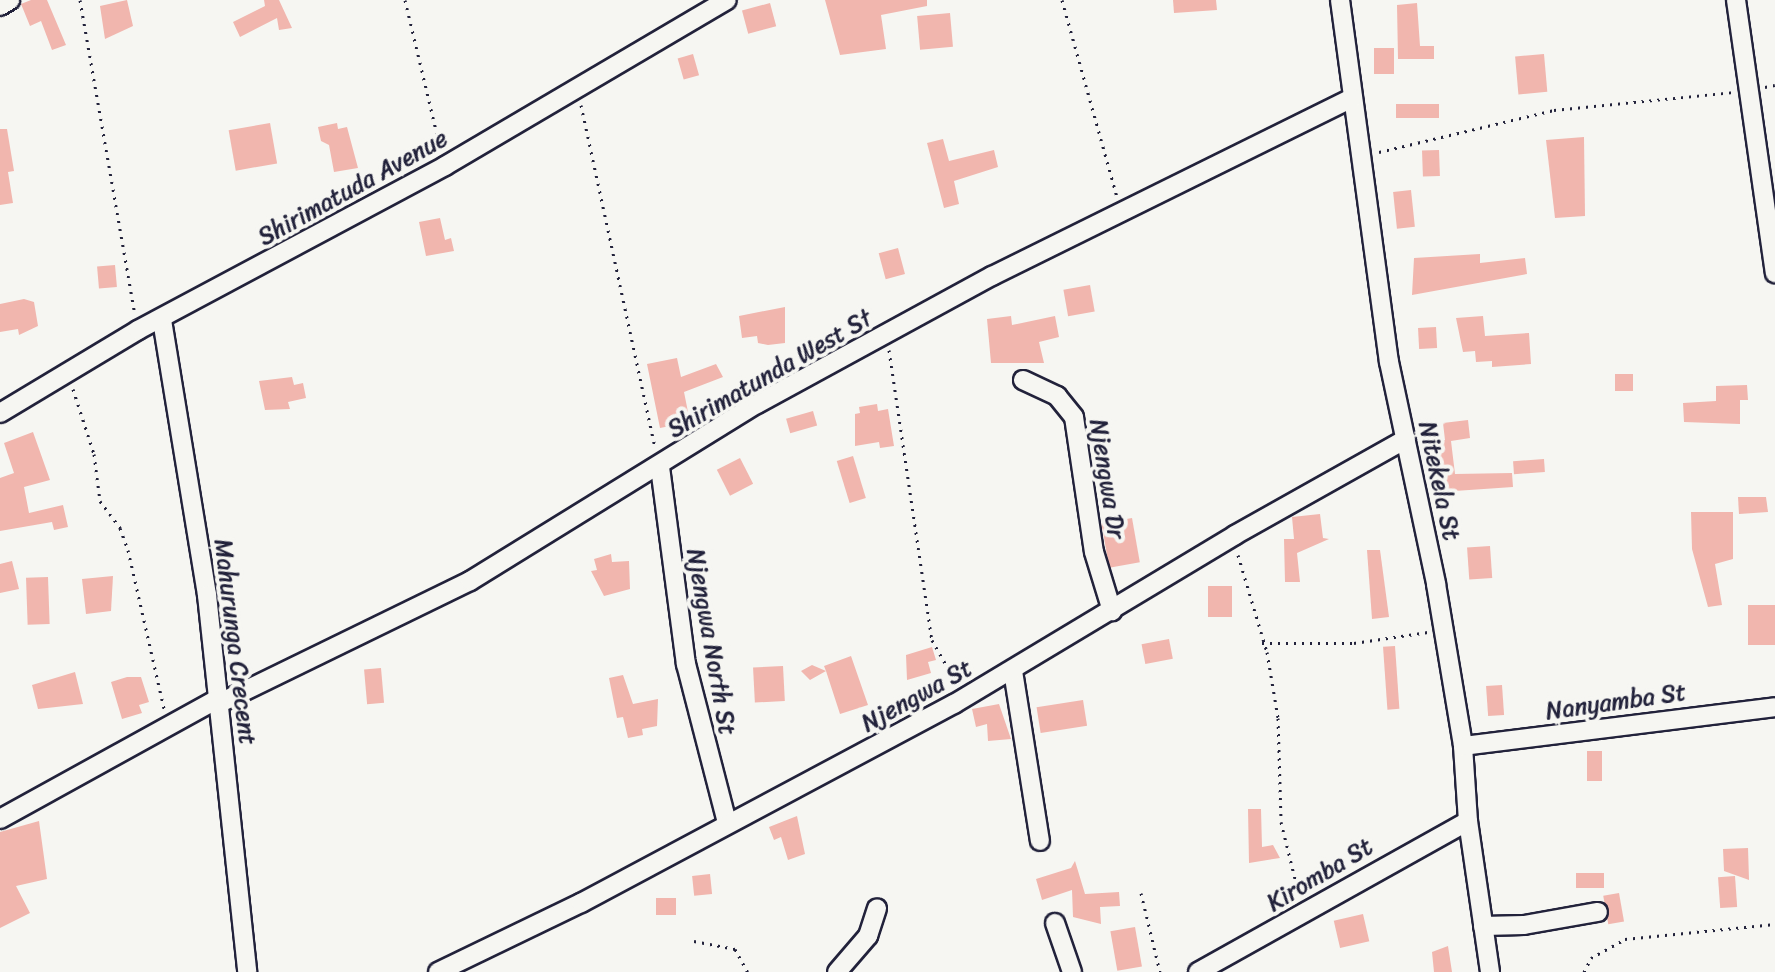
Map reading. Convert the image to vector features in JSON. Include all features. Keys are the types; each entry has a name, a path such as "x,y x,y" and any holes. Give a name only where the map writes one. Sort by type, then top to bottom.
{"street":[{"path":"0,6 10,0"},
{"name":"Shirimatuda Avenue","path":"0,413 68,375 138,330 162,320 445,166 576,86 727,0"},
{"name":"Nitekela St","path":"1340,0 1389,362 1444,630 1463,746 1468,821 1490,972"},
{"path":"1736,0 1775,273"},
{"name":"Shirimatunda West St","path":"0,819 220,700 470,581 660,467 757,404 1121,211 1352,98"},
{"name":"Mahurunga Crecent","path":"162,320 220,700 247,972"},
{"name":"Njengwa Dr","path":"1023,380 1057,396 1074,417 1094,552 1112,611"},
{"name":"Njengwa St","path":"438,972 581,903 966,698 1235,535 1406,439"},
{"name":"Njengwa North St","path":"660,467 686,664 727,823"},
{"path":"1013,671 1040,841"},
{"name":"Nanyamba St","path":"1463,746 1775,707"},
{"name":"Kiromba St","path":"1198,972 1305,914 1390,860 1468,821"},
{"path":"837,972 868,936 877,908"},
{"path":"1483,926 1524,925 1598,912"},
{"path":"1055,923 1072,972"}],"path":[{"path":"80,0 138,330"},
{"path":"405,0 445,166"},
{"path":"1062,0 1121,211"},
{"path":"576,86 605,200 660,467"},
{"path":"1360,156 1554,110 1751,90"},
{"path":"886,335 932,640 966,698"},
{"path":"68,375 94,454 100,501 120,528 128,550 169,727"},
{"path":"1235,535 1278,718 1281,822 1305,914"},
{"path":"1262,643 1354,643 1444,630"},
{"path":"1141,893 1160,972"},
{"path":"1584,972 1591,958 1625,939 1775,924"},
{"path":"694,941 735,949 748,972"}],"building":[{"path":"31,0 47,0 66,45 52,50 41,21 30,26 21,4"},
{"path":"127,0 133,26 105,39 100,6"},
{"path":"264,0 279,0 292,28 279,30 277,18 240,37 233,22 265,6"},
{"path":"825,0 927,0 927,6 881,15 886,49 840,55"},
{"path":"1173,0 1216,0 1217,10 1174,13"},
{"path":"770,3 776,26 748,34 742,11"},
{"path":"1417,3 1420,46 1434,46 1434,59 1398,59 1397,5"},
{"path":"950,13 953,47 920,50 917,16"},
{"path":"1374,48 1394,48 1394,74 1374,74"},
{"path":"693,54 699,75 684,80 678,58"},
{"path":"1544,54 1547,92 1518,94 1515,57"},
{"path":"1396,104 1439,104 1439,118 1396,118"},
{"path":"270,123 277,163 236,171 229,130"},
{"path":"337,123 338,129 347,127 358,168 334,172 329,145 321,141 318,127"},
{"path":"0,129 7,129 14,171 8,172 13,203 0,205"},
{"path":"1584,137 1585,216 1555,218 1546,140"},
{"path":"943,139 949,161 994,150 998,167 954,181 959,204 944,208 927,143"},
{"path":"1439,150 1440,176 1423,177 1422,151"},
{"path":"1411,190 1415,227 1397,229 1393,192"},
{"path":"440,218 445,240 451,238 454,251 426,256 419,222"},
{"path":"898,248 905,274 886,279 879,253"},
{"path":"1480,254 1480,263 1525,258 1527,274 1412,295 1414,258"},
{"path":"115,265 117,287 99,288 97,267"},
{"path":"1090,285 1095,312 1068,316 1063,290"},
{"path":"24,299 34,302 38,326 19,335 18,329 0,332 0,304"},
{"path":"785,307 785,343 768,345 758,343 757,336 742,338 739,316"},
{"path":"1011,316 1012,325 1055,316 1059,337 1039,342 1044,363 991,363 987,319"},
{"path":"1483,316 1485,336 1529,333 1531,364 1492,367 1492,361 1476,362 1475,351 1463,352 1456,318"},
{"path":"1436,327 1437,348 1419,349 1418,328"},
{"path":"677,358 681,377 716,364 723,377 684,392 690,422 660,428 647,364"},
{"path":"1615,374 1633,374 1633,391 1615,391"},
{"path":"292,377 294,385 303,383 306,398 288,402 290,409 265,410 259,381"},
{"path":"1747,385 1748,400 1740,400 1740,424 1684,422 1683,403 1716,401 1716,386"},
{"path":"877,404 878,411 888,409 894,446 880,448 879,442 855,446 855,414 860,413 859,407"},
{"path":"813,411 817,425 790,433 786,419"},
{"path":"1468,420 1470,438 1451,441 1455,474 1512,473 1513,487 1440,492 1434,441 1445,440 1443,423"},
{"path":"33,432 50,480 24,487 29,513 63,505 68,527 54,530 52,522 0,531 0,478 14,473 4,443"},
{"path":"853,456 866,498 850,503 837,461"},
{"path":"740,458 753,484 730,496 717,470"},
{"path":"1544,459 1545,472 1514,474 1513,461"},
{"path":"1738,497 1766,497 1768,512 1739,514"},
{"path":"1691,512 1733,512 1733,559 1715,564 1722,605 1708,607 1692,549"},
{"path":"1320,514 1323,538 1329,539 1297,553 1300,582 1285,582 1284,539 1294,539 1292,517"},
{"path":"1132,518 1140,562 1109,568 1101,523"},
{"path":"1490,546 1492,578 1469,580 1467,548"},
{"path":"1367,550 1380,550 1389,617 1372,619"},
{"path":"611,554 612,562 629,561 630,589 604,596 591,571 597,570 594,559"},
{"path":"12,561 19,589 0,593 0,564"},
{"path":"113,576 111,611 86,614 82,579"},
{"path":"48,577 50,624 28,625 26,578"},
{"path":"1208,586 1232,586 1232,617 1208,617"},
{"path":"1748,605 1775,605 1775,645 1748,645"},
{"path":"1169,639 1173,659 1145,664 1142,644"},
{"path":"1395,646 1399,709 1387,710 1383,647"},
{"path":"932,647 936,660 928,662 931,673 907,680 906,655"},
{"path":"851,656 868,705 840,714 824,666"},
{"path":"812,665 826,671 810,680 801,671"},
{"path":"783,666 785,701 755,703 753,668"},
{"path":"381,668 384,703 367,704 364,669"},
{"path":"75,672 83,704 38,709 32,685"},
{"path":"623,675 633,704 658,699 657,726 642,729 643,735 628,738 623,717 617,718 609,678"},
{"path":"141,677 149,702 139,705 142,713 122,719 111,682"},
{"path":"1502,685 1504,715 1488,716 1486,686"},
{"path":"1083,700 1087,726 1041,733 1037,707"},
{"path":"999,704 1011,739 988,741 987,724 976,727 972,709"},
{"path":"1587,751 1602,751 1602,781 1587,781"},
{"path":"1248,809 1261,809 1262,847 1273,845 1280,858 1249,863"},
{"path":"797,816 805,854 788,860 781,837 774,840 769,827"},
{"path":"39,821 47,879 16,886 30,913 0,928 0,832"},
{"path":"1748,848 1749,880 1724,871 1723,849"},
{"path":"1075,861 1085,894 1119,892 1120,906 1100,907 1101,924 1073,917 1072,890 1042,900 1036,879 1071,868"},
{"path":"1576,873 1604,873 1604,888 1576,888"},
{"path":"710,874 712,894 694,896 692,876"},
{"path":"1735,876 1737,907 1720,908 1718,877"},
{"path":"1619,893 1624,922 1608,924 1603,896"},
{"path":"656,898 676,898 676,915 656,915"},
{"path":"1363,914 1369,941 1340,948 1334,921"},
{"path":"1135,927 1142,966 1117,971 1110,931"},
{"path":"1448,946 1452,972 1434,972 1432,952"}]}
